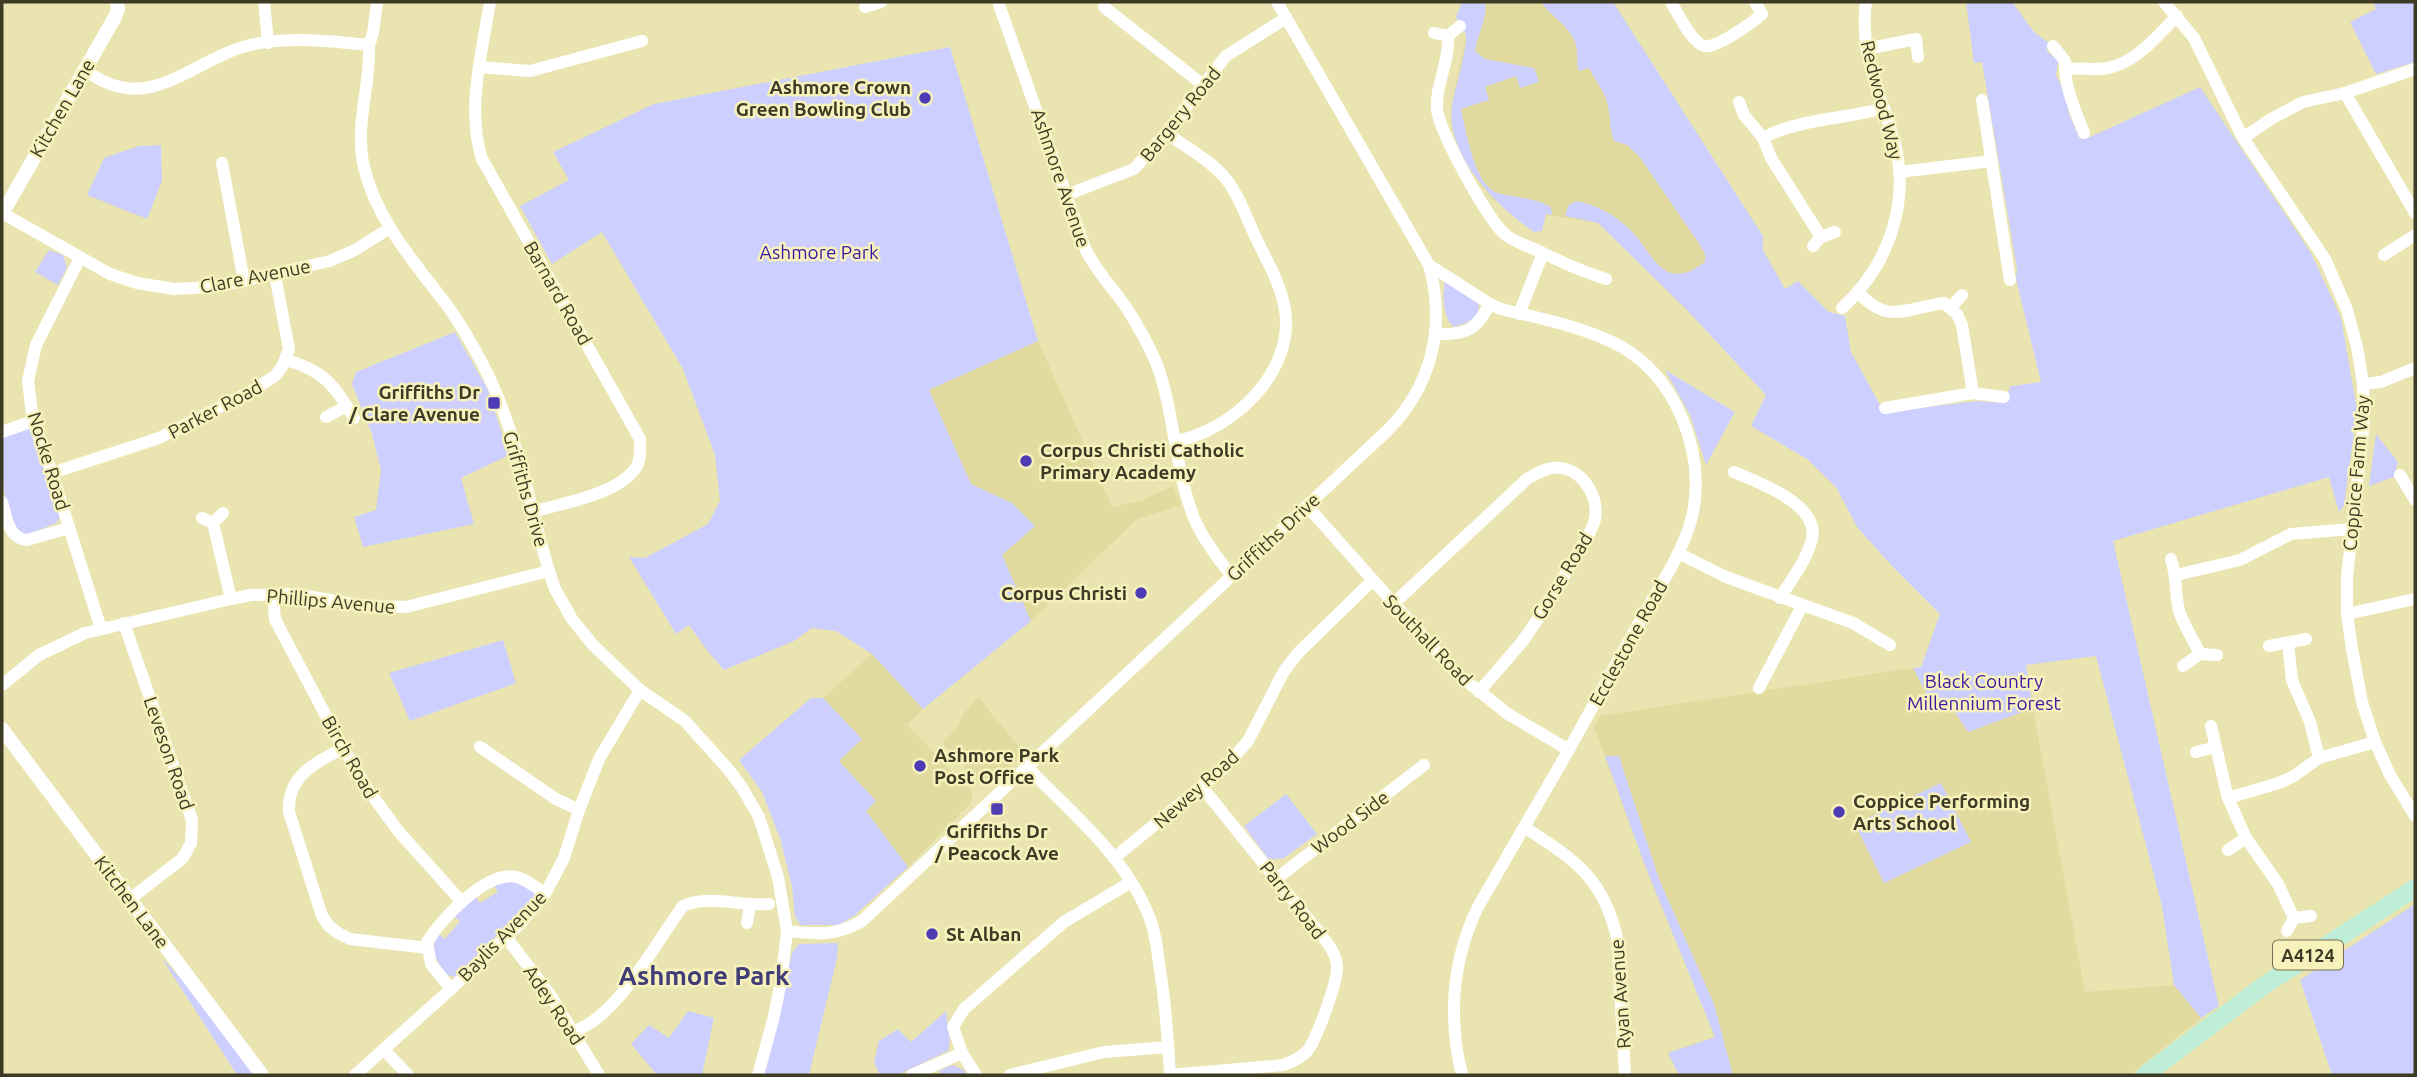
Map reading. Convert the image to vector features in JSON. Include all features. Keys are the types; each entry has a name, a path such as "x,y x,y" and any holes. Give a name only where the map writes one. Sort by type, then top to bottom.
{"main road":[{"name":"A4124","path":"2146,1075 2263,986 2415,888"}],"street":[{"name":"Kitchen Lane","path":"2,213 116,18 117,2"},
{"path":"264,2 268,43"},
{"name":"Griffiths Drive","path":"377,2 369,45 361,121 361,151 374,200 390,228 456,319 489,376 513,438 555,589 572,619 593,645 640,690 685,721 741,786 759,817 772,853 787,931 775,1010 758,1075"},
{"name":"Barnard Road","path":"490,2 474,111 482,159 640,439 638,465 624,480 604,491 532,512"},
{"path":"865,7 881,2"},
{"name":"Ashmore Avenue","path":"998,2 1091,261 1127,309 1148,345 1164,385 1194,516 1210,548 1232,576"},
{"name":"Griffiths Drive","path":"787,931 819,934 839,932 862,921 1404,413 1425,377 1437,334 1436,306 1429,265 1277,2"},
{"path":"1671,2 1691,34 1707,47 1762,14 1755,2"},
{"name":"Redwood Way","path":"1842,308 1859,293 1872,275 1890,241 1896,217 1899,173 1894,140 1874,83 1866,49 1866,2"},
{"name":"Coppice Farm Way","path":"2164,2 2178,16 2202,53 2243,138 2325,259 2347,310 2357,346 2363,384 2364,421 2351,528 2347,614 2357,679 2375,741 2390,775 2415,816"},
{"path":"1104,7 1202,84"},
{"path":"2065,70 2119,65 2146,48 2178,16"},
{"name":"Bargery Road","path":"1066,195 1134,169 1226,56 1286,18"},
{"path":"1448,36 1460,26"},
{"path":"1434,33 1448,36"},
{"path":"1448,36 1437,107 1442,130 1457,162 1507,236 1568,266 1605,279"},
{"path":"85,70 95,78 135,89 157,87 225,54 268,43 311,39 369,45"},
{"path":"1866,49 1916,39 1918,57"},
{"path":"480,66 530,71 642,41"},
{"path":"2053,46 2065,61 2070,97 2084,133"},
{"path":"2243,138 2303,102 2345,93 2415,69"},
{"path":"2345,93 2415,214"},
{"path":"1982,100 2010,280"},
{"path":"1739,102 1744,115 1763,138 1771,158 1817,241 1835,232"},
{"path":"1763,138 1790,127 1860,115 1884,108"},
{"path":"1166,133 1215,168 1232,187 1280,288 1286,324 1277,364 1262,387 1235,412 1205,433 1176,441"},
{"path":"1899,173 1992,161"},
{"path":"222,163 244,281"},
{"name":"Clare Avenue","path":"2,213 122,279 156,287 194,289 275,275 340,257 390,228"},
{"path":"2384,255 2415,235"},
{"path":"1519,314 1543,253"},
{"name":"Nocke Road","path":"80,258 36,345 28,381 33,421 101,629"},
{"name":"Ecclestone Road","path":"1429,265 1490,304 1578,329 1621,347 1636,357 1676,404 1691,444 1696,475 1693,509 1678,553 1472,919 1462,950 1452,1000 1456,1053 1462,1075"},
{"path":"275,275 288,339 286,360 312,369 334,386 354,418"},
{"path":"1859,293 1869,304 1890,313 1944,303 1951,307 1962,325 1973,393"},
{"path":"1951,307 1962,295"},
{"path":"1437,334 1469,331 1490,304"},
{"name":"Parker Road","path":"52,473 159,438 178,429 267,383 286,360"},
{"path":"2363,384 2381,382 2415,368"},
{"path":"1885,408 1973,393 2004,397"},
{"path":"326,417 347,406"},
{"path":"2,432 33,421"},
{"name":"Gorse Road","path":"1394,604 1527,479 1552,467 1567,469 1588,485 1595,508 1595,520 1589,534 1522,642 1479,692"},
{"path":"1734,472 1798,504 1813,530 1801,564 1780,598"},
{"path":"2400,475 2415,498"},
{"path":"2,502 11,530 21,539 27,540 69,528"},
{"name":"Southall Road","path":"1307,506 1455,672 1508,714 1569,750"},
{"path":"223,513 208,521 231,598"},
{"path":"2176,575 2240,560 2291,534 2351,528"},
{"path":"1678,553 1726,577 1853,623 1890,645"},
{"path":"2171,559 2176,575 2181,615 2200,654"},
{"name":"Phillips Avenue","path":"2,684 39,655 71,639 124,623 231,598 273,594 319,597 366,606 406,607 549,571"},
{"name":"Newey Road","path":"1114,858 1226,767 1248,741 1284,671 1299,652 1372,581"},
{"name":"Birch Road","path":"273,594 275,619 343,748 369,791 399,832 461,901"},
{"path":"2347,614 2415,599"},
{"path":"1759,688 1802,606"},
{"name":"Leveson Road","path":"124,623 192,820 191,843 183,858 130,899"},
{"path":"2269,646 2306,639"},
{"path":"2288,644 2292,680 2310,722 2319,758"},
{"path":"2183,666 2200,654 2217,655"},
{"name":"Baylis Avenue","path":"355,1075 506,937 545,894 564,859 599,759 640,690"},
{"path":"2211,726 2228,797 2246,838 2277,884 2294,918"},
{"name":"Kitchen Lane","path":"2,729 262,1075"},
{"path":"2228,797 2279,783 2319,758 2375,741"},
{"path":"479,746 556,799 579,810"},
{"path":"2196,752 2216,747"},
{"path":"343,748 309,766 290,790 288,803 322,916 338,933 350,939 428,948"},
{"name":"Wood Side","path":"1276,879 1424,765"},
{"path":"1027,767 1114,858 1131,882 1149,916 1165,996 1170,1075"},
{"name":"Parry Road","path":"1170,1075 1283,1065 1296,1060 1308,1050 1334,988 1337,966 1333,950 1202,787"},
{"name":"Ryan Avenue","path":"1524,827 1588,874 1614,923 1626,1075"},
{"path":"2228,850 2246,838"},
{"path":"451,989 430,964 428,942 461,901 506,877 523,880 545,894"},
{"path":"975,1075 961,1054 953,1027 964,1009 1064,922 1131,882"},
{"path":"574,1031 585,1028 600,1017 626,987 683,906 696,901 711,900 750,906 769,904"},
{"path":"747,923 750,906"},
{"path":"2294,918 2311,916"},
{"path":"2287,931 2294,918"},
{"name":"Adey Road","path":"506,937 535,973 574,1031 599,1075"},
{"path":"1010,1075 1104,1052 1168,1047"},
{"path":"384,1050 408,1075"},
{"path":"912,1075 961,1054"}],"shaded area":[{"path":"1473,2 1559,2 1731,269 1687,310 1598,223 1520,211 1494,201 1472,173 1452,129 1451,108"},
{"name":"Corpus Christi Catholic Primary Academy","path":"1038,341 1112,507 1141,501 1173,486 1181,505 1137,519 1031,621 929,390"},
{"path":"872,654 923,709 907,725 972,792 971,803 908,867 866,811 875,801 839,761 862,739 823,698"},
{"name":"Coppice Performing Arts School","path":"2004,658 2025,665 2085,992 2174,985 2201,1018 2130,1075 1679,1075 1668,1053 1715,1037 1646,868 1594,727 1599,716 1913,668"},
{"path":"978,697 1025,754 992,781 979,783 942,743 958,727 961,717"}],"green space":[{"path":"1462,2 1485,2 1484,20 1475,51 1485,59 1534,68 1539,82 1520,88 1516,76 1485,87 1489,100 1461,109 1472,156 1483,180 1498,193 1532,199 1551,207 1552,215 1546,214 1542,231 1534,232 1490,194 1465,161 1457,143 1452,124 1452,106 1466,42 1464,31 1456,17"},
{"name":"Black Country Millennium Forest","path":"1541,2 1613,2 1763,236 1763,250 1785,289 1798,281 1829,312 1845,316 1851,352 1884,412 1978,401 2002,403 2011,386 2041,382 2016,279 2017,269 1982,62 1974,63 1966,2 2012,2 2034,32 2049,43 2047,51 2058,61 2056,75 2080,139 2090,137 2200,87 2311,253 2341,318 2357,410 2344,506 2339,512 2329,477 2113,541 2219,1006 2201,1018 2174,985 2162,906 2096,656 2026,665 2033,708 1968,732 1955,712 1942,706 1935,709 1913,668 1921,667 1940,614 1857,527 1836,487 1807,459 1751,426 1766,395 1687,310 1598,223 1565,216 1568,206 1576,201 1608,213 1635,235 1667,272 1677,274 1690,271 1705,262 1705,254 1698,242 1639,156 1627,145 1614,141 1603,91 1589,68 1579,71 1576,45 1572,36"},
{"path":"2373,2 2415,2 2415,62 2376,74 2350,22 2376,9"},
{"name":"Ashmore Park","path":"950,47 1038,341 929,390 971,484 1012,503 1035,526 1002,555 1031,621 923,709 872,654 836,631 812,628 794,641 724,670 689,625 676,634 629,557 645,558 708,524 720,501 715,455 683,369 602,232 552,264 520,206 569,180 553,152 654,104"},
{"path":"161,145 162,181 147,219 87,195 104,158 139,146"},
{"path":"49,250 63,255 67,267 58,285 35,272"},
{"path":"1445,281 1479,302 1475,316 1464,324 1454,327 1450,323 1444,306"},
{"path":"455,332 488,390 509,455 461,478 474,524 363,547 354,517 376,510 381,470 372,434 352,384 356,372"},
{"path":"1665,370 1735,412 1706,465 1690,415"},
{"path":"21,428 29,429 34,434 61,515 56,523 24,536 10,515 6,503 2,462 2,436"},
{"path":"2376,434 2398,462 2394,477 2369,486"},
{"path":"503,640 516,683 410,721 389,673"},
{"path":"811,698 823,698 862,739 839,761 876,801 866,811 908,867 854,916 838,925 800,925 795,916 792,886 780,838 762,792 739,760"},
{"path":"1605,756 1619,756 1659,879 1714,1004 1733,1075 1679,1075 1668,1053 1715,1037 1646,868"},
{"path":"1941,783 1971,842 1884,883 1855,824"},
{"path":"1286,794 1317,834 1284,858 1269,860 1244,826"},
{"path":"507,880 523,882 537,895 455,977 445,974 432,951 438,933 445,939 460,921 453,915 476,897 480,903 498,892 494,885"},
{"path":"2415,904 2415,1075 2332,1075 2300,980"},
{"path":"838,943 837,958 809,1075 764,1075 792,953 799,944"},
{"path":"161,957 197,996 258,1075 237,1075"},
{"path":"688,1011 714,1018 702,1075 657,1075 631,1044 649,1025 669,1038"},
{"path":"946,1011 948,1051 897,1075 880,1075 874,1062 879,1041 898,1029 911,1042"},
{"path":"952,1065 964,1070 967,1075 941,1075 939,1071"}],"place":[{"name":"Ashmore Crown Green Bowling Club","path":"925,98"},
{"name":"Griffiths Dr / Clare Avenue","path":"494,403"},
{"name":"Corpus Christi Catholic Primary Academy","path":"1026,461"},
{"name":"Corpus Christi","path":"1141,593"},
{"name":"Ashmore Park Post Office","path":"920,766"},
{"name":"Griffiths Dr / Peacock Ave","path":"997,809"},
{"name":"Coppice Performing Arts School","path":"1839,812"},
{"name":"St Alban","path":"932,934"}],"district":[{"name":"Ashmore Park","path":"704,975"}]}
